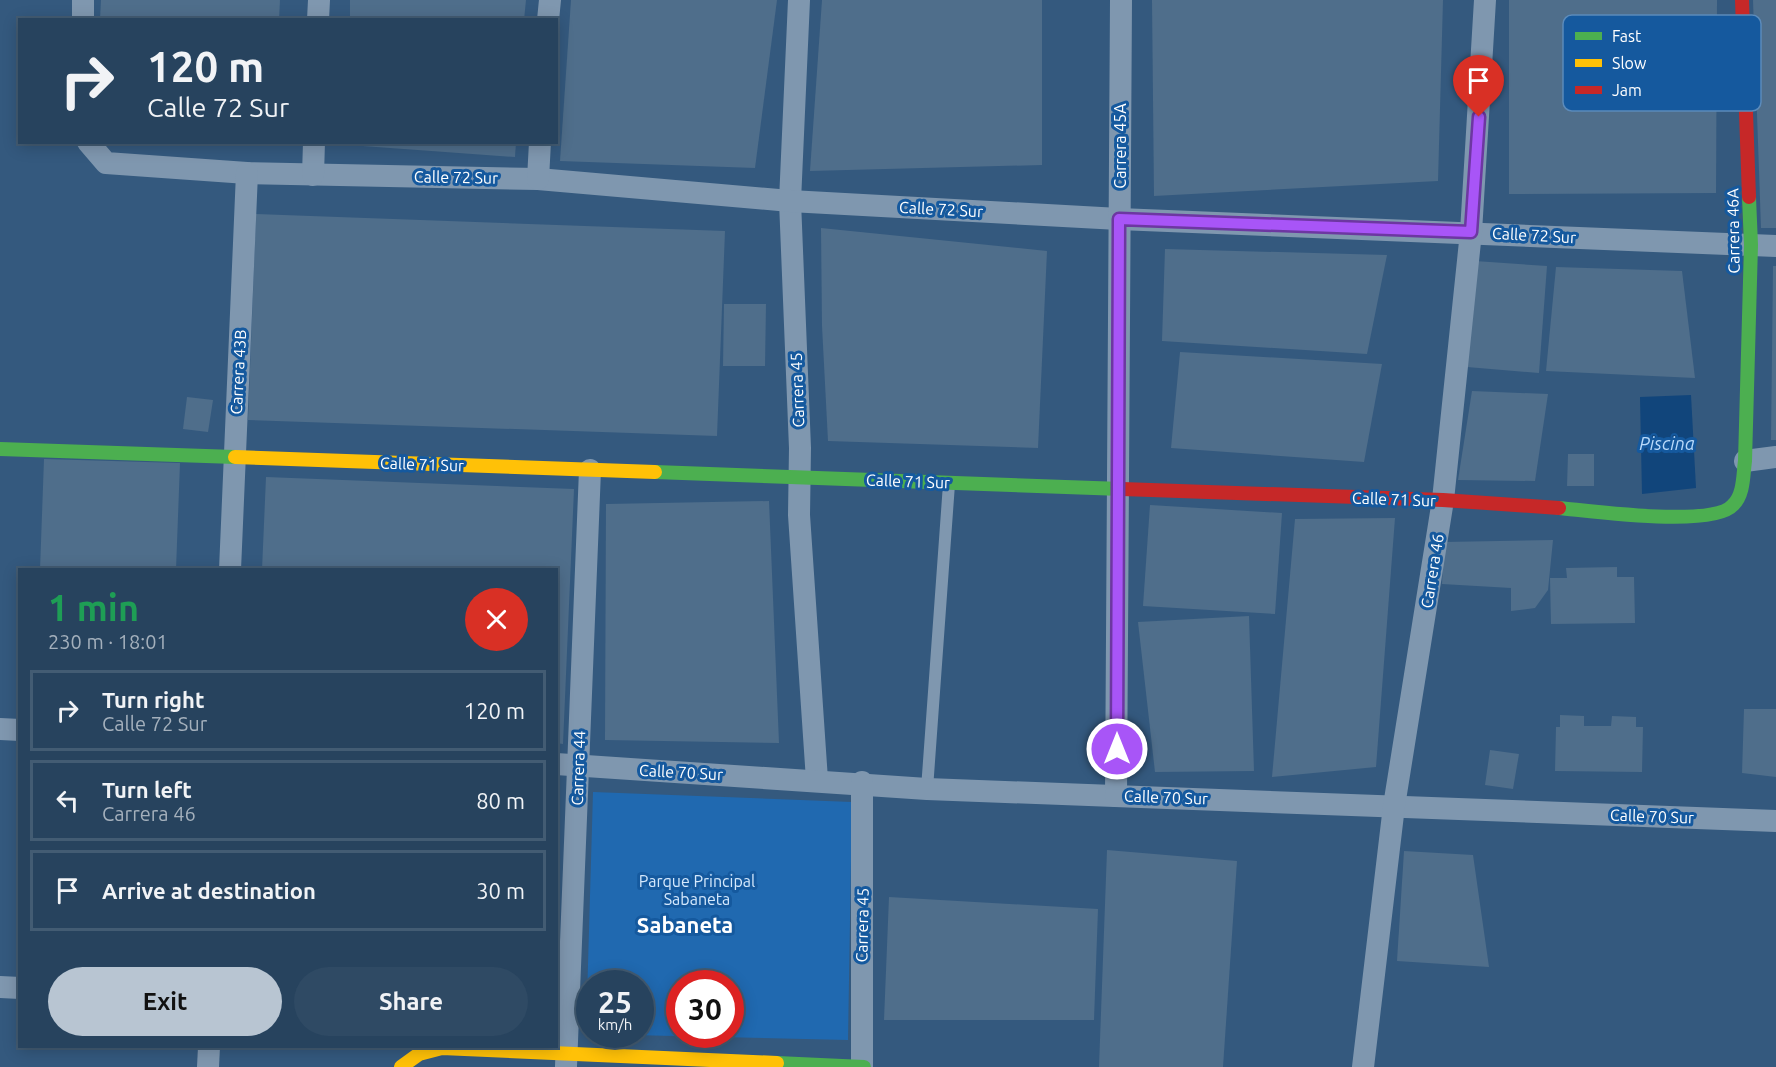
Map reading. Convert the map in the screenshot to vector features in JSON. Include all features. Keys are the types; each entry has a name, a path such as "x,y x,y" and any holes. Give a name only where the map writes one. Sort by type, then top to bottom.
{"street":[{"path":"83,0 83,18"},
{"path":"318,18 319,0"},
{"path":"548,18 550,0"},
{"name":"Carrera 45","path":"799,0 790,201 800,477 799,515 817,780"},
{"name":"Carrera 45A","path":"1116,796 1121,0"},
{"name":"Carrera 46","path":"1363,1067 1394,806 1443,500 1471,232 1485,0"},
{"name":"Carrera 46A","path":"1742,0 1743,15"},
{"name":"Carrera 46A","path":"1745,461 1751,245 1746,111"},
{"name":"Calle 72 Sur","path":"89,144 106,163 247,173 538,179 790,201 1119,219 1776,246"},
{"path":"313,175 314,144"},
{"path":"538,179 540,144"},
{"name":"Carrera 43B","path":"230,568 247,173"},
{"name":"Calle 71 Sur","path":"0,448 1443,500 1692,518 1721,515 1733,508 1742,491 1745,461"},
{"path":"1745,461 1776,457"},
{"name":"Carrera 44","path":"566,1059 567,765 590,470"},
{"path":"0,729 18,730"},
{"name":"Calle 70 Sur","path":"567,765 862,782 927,789 1776,821"},
{"name":"Carrera 45","path":"862,782 862,1067"},
{"path":"0,987 18,988"},
{"path":"208,1067 209,1048"},
{"path":"400,1067 419,1054 442,1048 566,1059 862,1067"}],"lane":[{"path":"927,789 949,483"}],"green space":[{"name":"Parque Principal Sabaneta","path":"593,792 852,802 848,1040 744,1038 744,970 666,970 666,1036 654,1036 654,970 588,970"}],"water":[{"name":"Piscina","path":"1691,395 1696,488 1642,494 1640,397"}],"building":[{"path":"101,0 280,0 279,18 100,18"},
{"path":"350,0 526,0 524,18 350,18"},
{"path":"571,0 777,0 755,168 560,161"},
{"path":"822,0 1042,0 1042,165 810,171"},
{"path":"1152,0 1443,0 1438,181 1154,196"},
{"path":"1509,0 1717,0 1717,15 1563,15 1563,111 1716,111 1716,193 1509,194"},
{"path":"1753,0 1776,0 1776,228 1761,228 1757,111 1761,111 1761,15 1754,15"},
{"path":"349,144 516,144 515,157"},
{"path":"256,214 725,231 717,436 248,420"},
{"path":"821,228 1047,251 1038,448 828,441 822,326"},
{"path":"1165,249 1387,255 1367,354 1162,341"},
{"path":"1475,261 1547,266 1539,373 1467,367"},
{"path":"1773,266 1776,266 1776,440 1771,440"},
{"path":"1556,267 1682,271 1695,378 1546,371"},
{"path":"724,304 766,304 765,366 723,366"},
{"path":"1180,352 1382,364 1364,462 1171,448"},
{"path":"1472,391 1548,394 1535,481 1458,480"},
{"path":"187,397 213,400 208,432 183,429"},
{"path":"1568,454 1594,454 1594,486 1567,486"},
{"path":"44,459 180,463 176,568 40,568"},
{"path":"266,477 574,489 563,744 558,743 558,568 262,568"},
{"path":"769,501 779,743 605,740 606,504"},
{"path":"1150,505 1282,513 1275,614 1143,606"},
{"path":"1395,518 1376,767 1272,777 1295,519"},
{"path":"1553,540 1548,590 1535,608 1511,611 1511,588 1442,584 1444,542"},
{"path":"1617,567 1617,577 1634,577 1635,623 1551,624 1550,578 1567,578 1566,568"},
{"path":"1249,616 1254,771 1155,772 1138,622"},
{"path":"1744,709 1776,709 1776,777 1742,773"},
{"path":"1560,715 1584,716 1584,726 1611,726 1612,716 1636,717 1636,727 1643,727 1642,772 1555,771 1556,727 1560,727"},
{"path":"1490,750 1519,754 1513,789 1485,785"},
{"path":"1107,850 1237,861 1223,1067 1099,1067"},
{"path":"1404,851 1473,855 1489,967 1397,961"},
{"path":"889,897 1098,909 1094,1020 884,1020"}],"traffic: fast":[{"path":"1559,508 1678,517 1721,512 1737,501 1745,461 1751,245 1749,197"},
{"path":"0,449 235,457"},
{"path":"655,472 1122,489"},
{"path":"777,1063 864,1067"}],"traffic: slow":[{"path":"235,457 655,472"},
{"path":"401,1067 419,1054 442,1048 777,1063"}],"traffic: jam":[{"path":"1742,0 1743,15"},
{"path":"1746,111 1749,197"},
{"path":"1122,489 1443,500 1559,508"}],"district":[{"name":"Sabaneta","path":"685,924"}],"route":[{"path":"1117,749 1119,219 1471,232 1479,117"}]}
